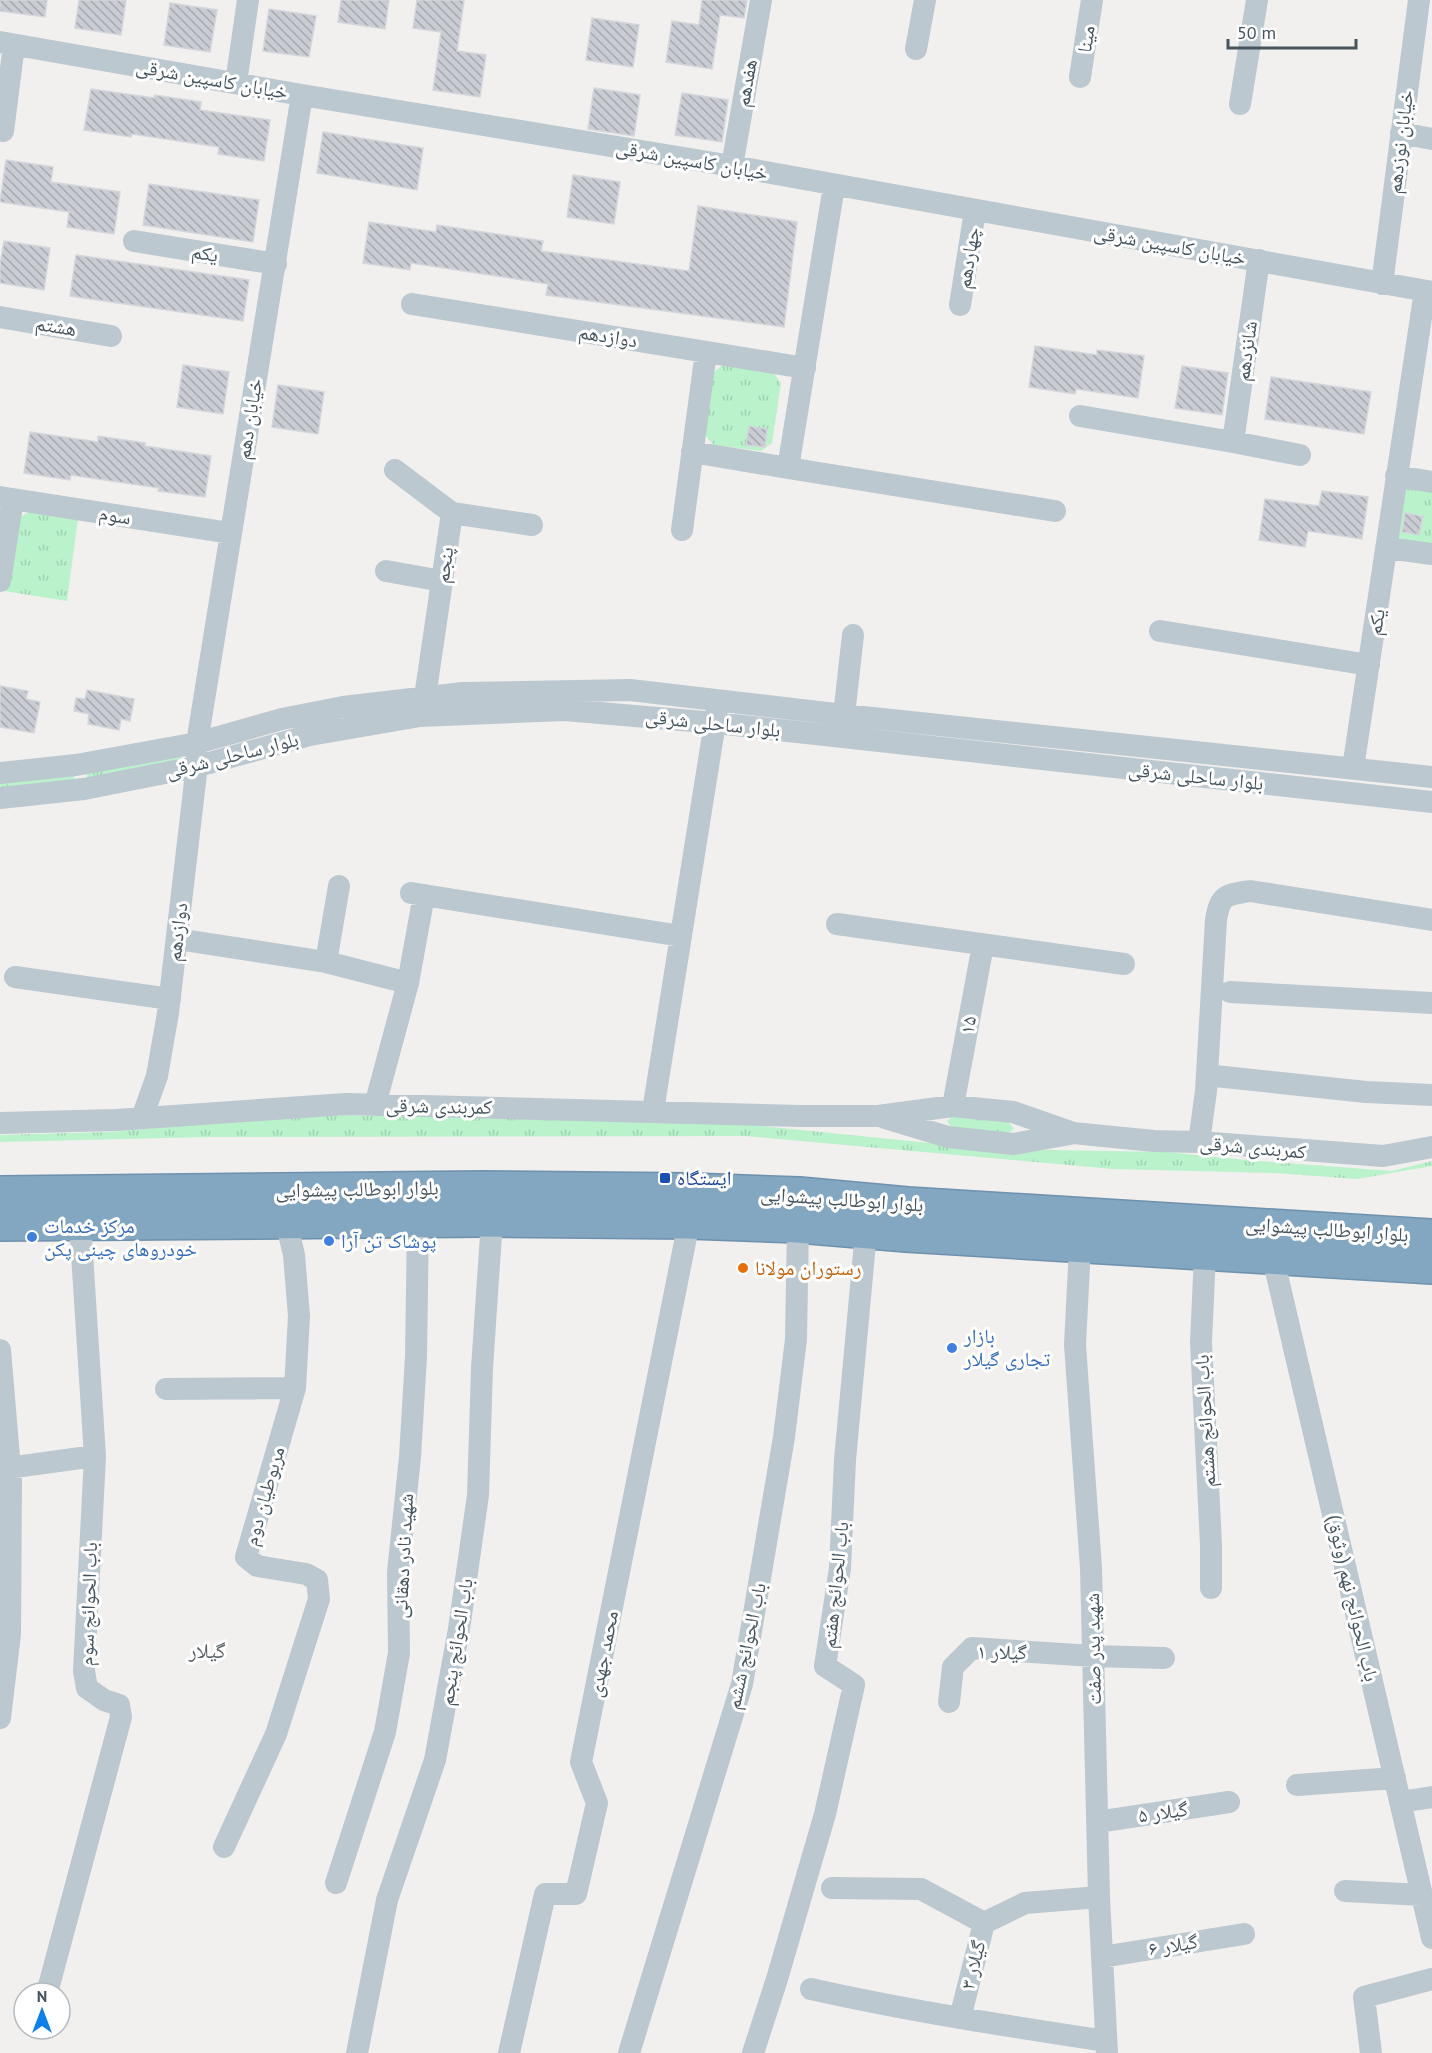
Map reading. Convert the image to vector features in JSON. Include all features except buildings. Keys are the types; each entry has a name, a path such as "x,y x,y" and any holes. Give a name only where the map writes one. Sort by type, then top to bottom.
{"highway":[{"name":"بلوار ابوطالب پیشوایی","path":"0,1193 471,1188 690,1190 799,1194 908,1204 1432,1236"},
{"name":"بلوار ابوطالب پیشوایی","path":"0,1224 492,1220 689,1222 798,1226 1432,1267"}],"street":[{"path":"236,83 248,0"},
{"name":"هفدهم","path":"732,166 761,0"},
{"path":"916,49 925,0"},
{"name":"مینا","path":"1080,77 1092,0"},
{"path":"1240,104 1257,0"},
{"name":"خیابان نوزدهم","path":"1382,284 1419,0"},
{"path":"3,131 7,44"},
{"name":"خیابان کاسپین شرقی","path":"7,44 732,166 1382,284"},
{"name":"خیابان دهم","path":"197,754 230,533 303,95"},
{"path":"1401,133 1432,138"},
{"path":"789,468 834,186"},
{"name":"چهاردهم","path":"960,305 975,211"},
{"name":"یکم","path":"134,241 276,264"},
{"name":"شانزدهم","path":"1233,442 1259,260"},
{"path":"1382,284 1429,291"},
{"name":"یکم","path":"1353,768 1388,548 1396,476 1429,291"},
{"name":"دوازدهم","path":"412,304 805,368"},
{"name":"هشتم","path":"0,317 111,336"},
{"path":"682,530 706,352"},
{"path":"1080,416 1300,455"},
{"path":"692,452 1055,511"},
{"path":"395,470 452,513 532,525"},
{"path":"1396,476 1432,482"},
{"path":"0,581 6,498"},
{"name":"سوم","path":"6,498 230,533"},
{"name":"پنجم","path":"425,697 452,513"},
{"path":"1388,548 1432,554"},
{"path":"386,571 442,580"},
{"path":"1160,631 1369,664"},
{"path":"844,715 853,635"},
{"name":"بلوار ساحلی شرقی","path":"0,798 84,789 197,754 282,719 342,707 463,693 630,690 1432,777"},
{"path":"653,1111 718,699"},
{"name":"بلوار ساحلی شرقی","path":"0,773 197,754 420,716 565,710 716,723 1432,802"},
{"name":"دوازدهم","path":"142,1118 157,1076 170,999 197,754"},
{"path":"326,962 339,886"},
{"path":"1199,1142 1206,1091 1216,920 1222,898 1250,891 1432,920"},
{"path":"375,1105 408,983 418,894 681,936"},
{"path":"837,924 1124,964"},
{"path":"177,939 326,962 408,983"},
{"name":"۱۵","path":"953,1106 983,945"},
{"path":"15,977 170,999"},
{"path":"1230,993 1432,1003"},
{"path":"1215,1076 1366,1092 1432,1095"},
{"name":"کمربندی شرقی","path":"0,1123 142,1118 346,1104 801,1116 878,1116 953,1106 1013,1113 1073,1133 1154,1141 1199,1142 1383,1156 1432,1147"},
{"name":"کمربندی شرقی","path":"878,1116 948,1137 1013,1144 1073,1133"},
{"name":"باب الحوائج پنجم","path":"357,2053 387,1900 435,1760 459,1629 478,1495 492,1220"},
{"name":"مربوطیان دوم","path":"224,1847 276,1734 319,1599 317,1580 306,1574 258,1566 246,1557 295,1388 299,1316 294,1255 285,1221"},
{"name":"شهید نادر دهقانی","path":"336,1883 386,1732 399,1653 398,1572 410,1457 416,1357 418,1221"},
{"name":"محمد جهدی","path":"509,2053 545,1894 576,1894 597,1803 581,1762 689,1222"},
{"name":"باب الحوائج سوم","path":"49,1981 121,1717 119,1706 104,1700 87,1688 84,1671 95,1456 80,1223"},
{"name":"باب الحوائج ششم","path":"629,2053 742,1684 784,1437 796,1339 798,1226"},
{"name":"باب الحوائج هفتم","path":"753,2053 825,1814 854,1685 825,1666 840,1568 845,1460 866,1232"},
{"name":"شهید پدر صفت","path":"1080,1246 1075,1345 1091,1568 1097,1822 1107,2047"},
{"name":"باب الحوائج هشتم","path":"1205,1254 1202,1342 1211,1588"},
{"name":"باب الحوائج نهم (وثوق)","path":"1273,1258 1432,1938"},
{"path":"0,1350 5,1469 11,1481 10,1634 0,1718"},
{"path":"166,1389 295,1388"},
{"path":"5,1469 95,1456"},
{"name":"گیلار ۱","path":"949,1702 953,1667 972,1648 1164,1658"},
{"path":"1297,1785 1395,1778"},
{"path":"1400,1802 1432,1797"},
{"name":"گیلار ۵","path":"1097,1822 1229,1803"},
{"path":"832,1888 921,1889 984,1923"},
{"path":"1345,1891 1422,1895"},
{"name":"گیلار ۳","path":"960,2018 984,1923 1026,1903 1100,1897"},
{"name":"گیلار ۶","path":"1102,1957 1244,1934"},
{"path":"1371,2053 1364,1996 1432,1979"},
{"path":"811,1989 1107,2047"}],"green space":[{"path":"724,364 772,371 781,383 772,443 761,451 714,445 704,434 713,373"},
{"path":"1407,483 1432,486 1432,544 1398,539"},
{"path":"29,512 78,519 67,601 4,591 14,520"},
{"path":"179,752 182,760 87,779 87,771"},
{"path":"73,774 75,780 0,788 0,780"},
{"path":"955,1114 1006,1118 1014,1129 1006,1135 955,1132 947,1121"},
{"path":"344,1115 742,1124 989,1149 1167,1152 1392,1171 1432,1161 1432,1166 1357,1179 1275,1173 1112,1169 745,1136 208,1137 0,1142 0,1135 108,1132"}],"place":[{"name":"ایستگاه","path":"665,1178"},
{"name":"مرکز خدمات خودروهای چینی پکن","path":"32,1237"},
{"name":"پوشاک تن آرا","path":"329,1241"},
{"name":"رستوران مولانا","path":"743,1268"},
{"name":"بازار تجاری گیلار","path":"952,1348"}],"district":[{"name":"گیلار","path":"207,1651"}]}
